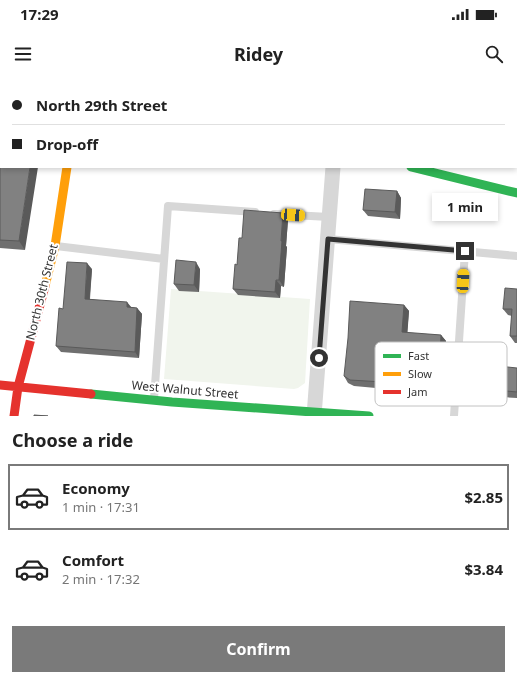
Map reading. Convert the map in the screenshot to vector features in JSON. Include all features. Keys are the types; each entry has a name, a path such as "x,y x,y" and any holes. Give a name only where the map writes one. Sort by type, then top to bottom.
{"street":[{"name":"North 30th Street","path":"14,416 18,387 55,246 67,168"},
{"path":"314,414 333,168"},
{"path":"415,168 517,193"},
{"name":"West Walnut Street","path":"0,385 314,414 369,416"}],"lane":[{"path":"154,400 168,206 329,217"},
{"path":"328,239 517,256"},
{"path":"55,246 164,259"},
{"path":"459,342 465,251"},
{"path":"454,416 455,406"}],"shaded area":[{"path":"171,289 310,299 305,383 294,389 164,379"}],"building":[{"path":"0,168 30,168 19,241 0,240"},
{"path":"365,189 397,191 395,212 363,210"},
{"path":"244,210 283,213 279,280 276,280 275,292 233,289 239,238 242,238"},
{"path":"176,260 196,262 194,285 174,284"},
{"path":"67,262 87,263 85,299 127,302 127,307 137,308 135,352 56,346 59,308 63,309"},
{"path":"505,288 517,289 517,336 510,336 512,309 503,309"},
{"path":"350,301 404,305 402,332 441,335 441,342 375,342 375,382 350,380 344,376"},
{"path":"507,367 517,368 517,392 507,391"}],"traffic: fast":[{"path":"415,168 517,193"},
{"path":"91,394 172,402 369,416"}],"traffic: slow":[{"path":"45,286 55,246 67,168"}],"traffic: jam":[{"path":"14,416 18,387 45,286"},
{"path":"0,385 91,394"}],"route":[{"path":"319,358 328,239 465,251"}]}
